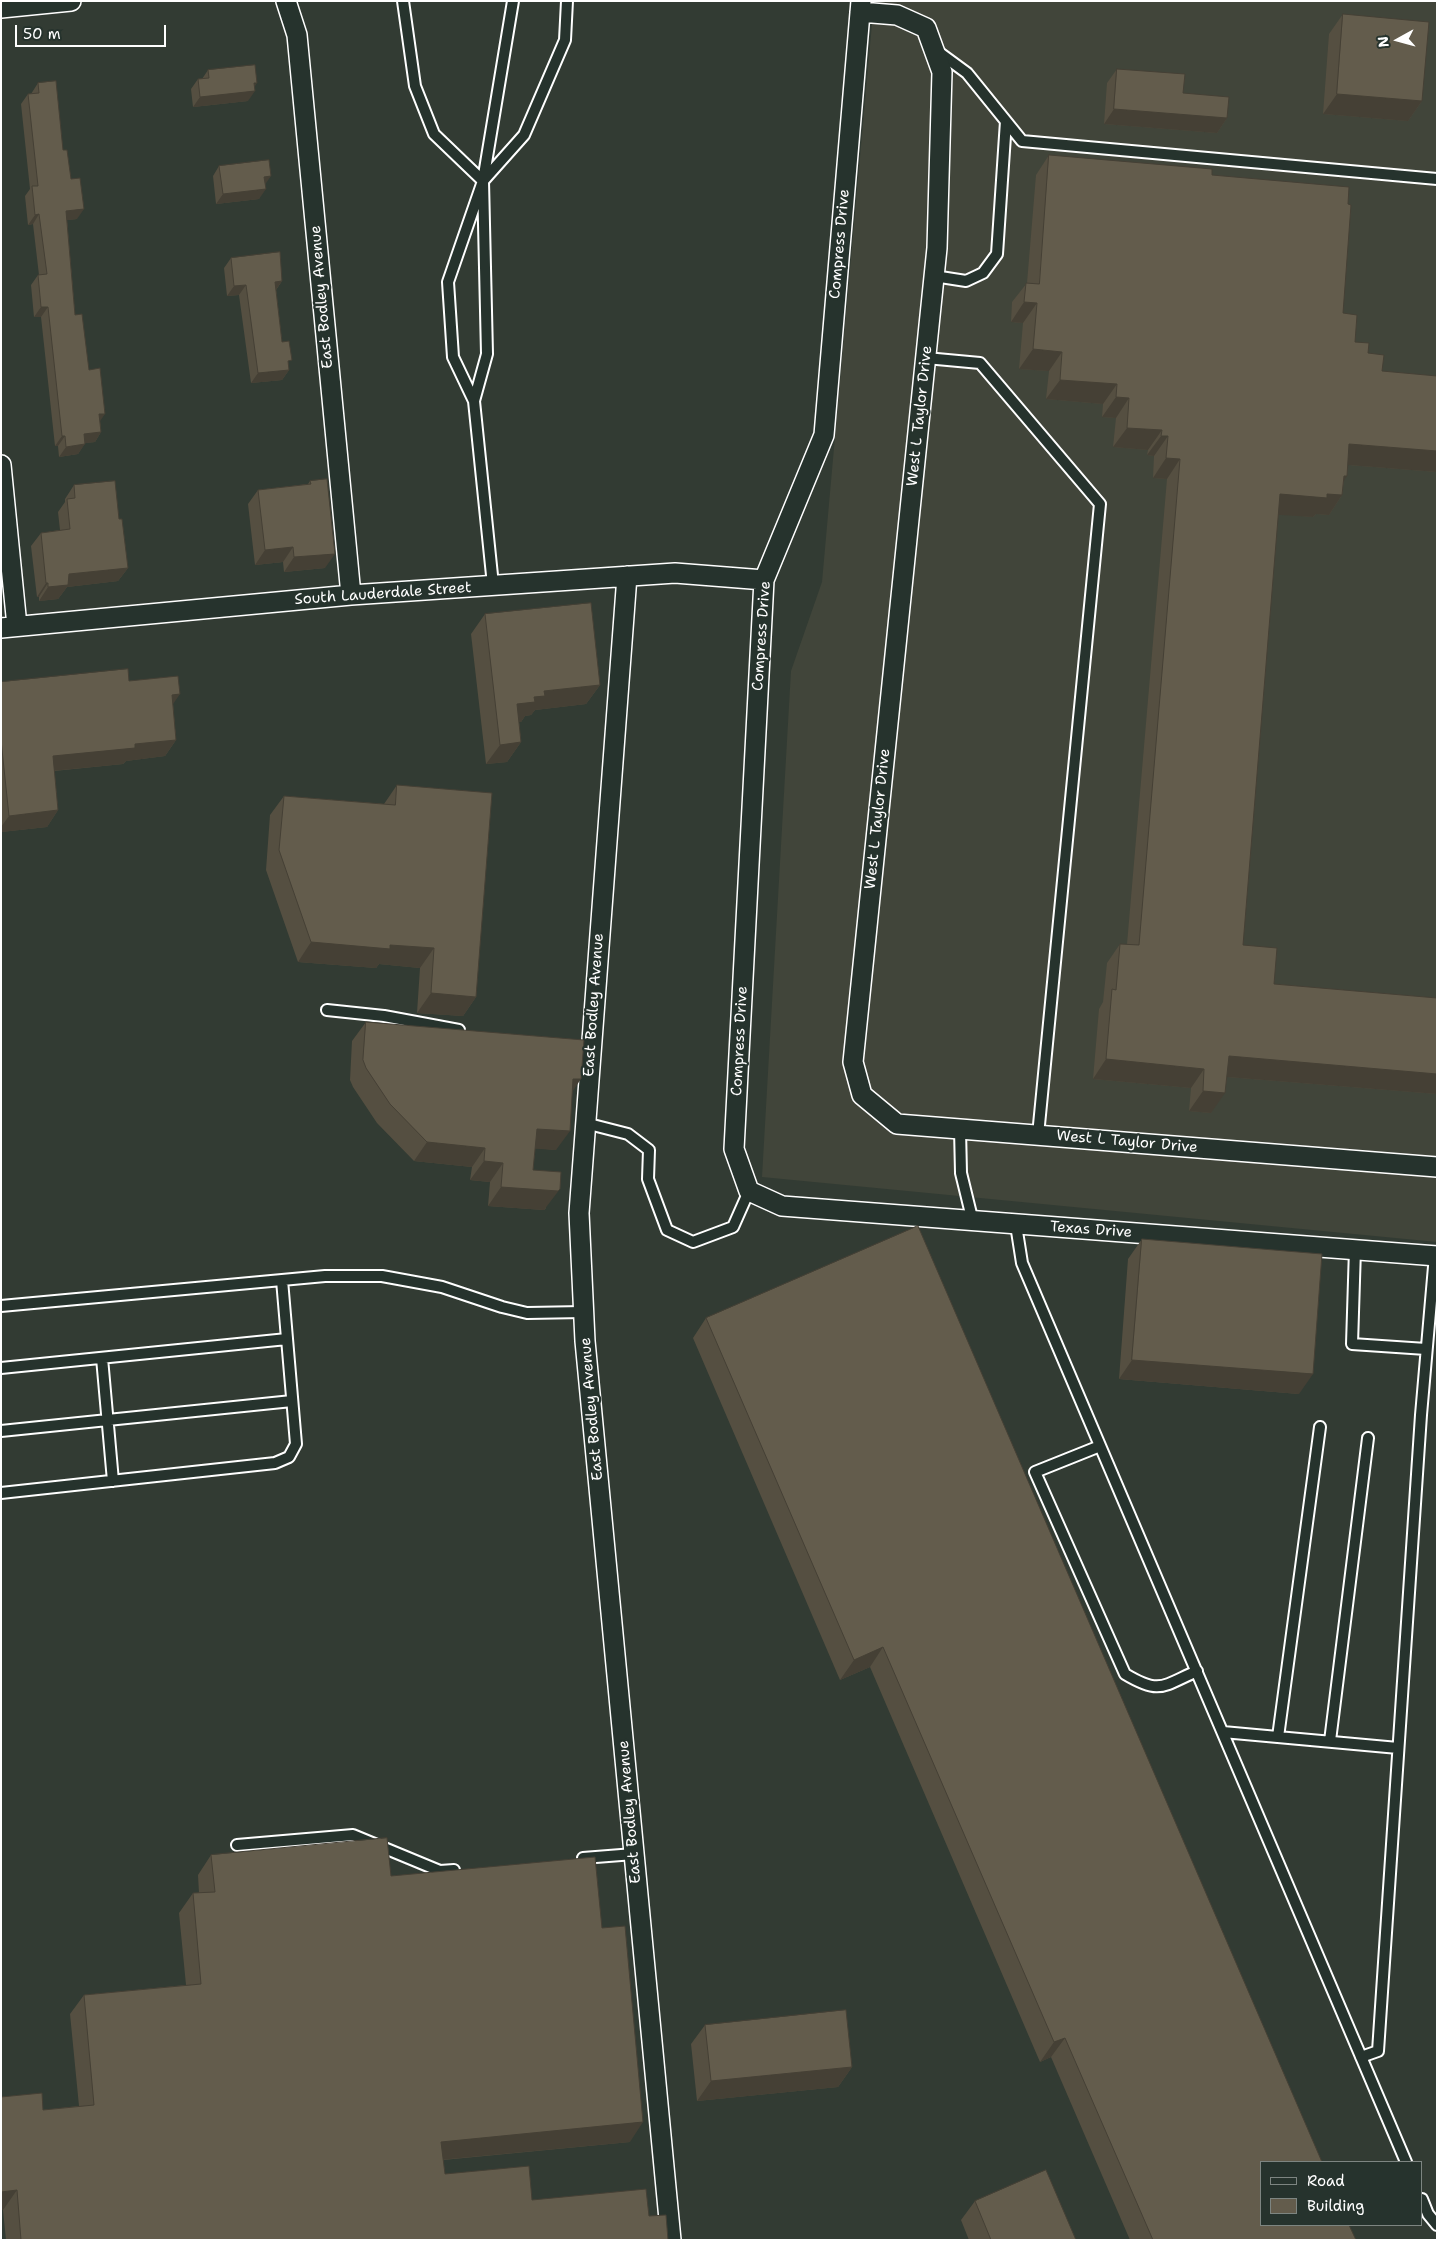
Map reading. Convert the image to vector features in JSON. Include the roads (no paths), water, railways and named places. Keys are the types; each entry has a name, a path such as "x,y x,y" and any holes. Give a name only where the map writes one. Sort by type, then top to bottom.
{"street":[{"path":"1,8 71,1"},
{"name":"East Bodley Avenue","path":"286,1 297,35 351,595"},
{"name":"West L Taylor Drive","path":"860,7 897,15 926,28 942,72 941,155 934,276 853,1062 862,1096 897,1124 1437,1167"},
{"name":"Compress Drive","path":"749,1191 734,1149 764,580 824,435 860,7"},
{"path":"1,465 9,627"},
{"name":"South Lauderdale Street","path":"9,627 351,595 675,573 764,580"},
{"name":"East Bodley Avenue","path":"627,576 588,1042 579,1212 583,1312 671,2240"},
{"name":"Texas Drive","path":"749,1191 782,1206 973,1222 1436,1255"}],"lane":[{"path":"403,1 414,86 434,134 483,181"},
{"path":"493,585 474,401 453,357 448,282 483,181 513,1"},
{"path":"474,401 487,354 483,181 524,135 565,40 566,1"},
{"path":"933,48 967,73 1022,142 1437,179"},
{"path":"934,276 966,281 983,274 997,254 1006,121"},
{"path":"926,358 980,363 1100,504 1038,1135"},
{"path":"327,1010 384,1016 445,1028 473,1031"},
{"path":"585,1123 628,1134 648,1150 648,1179 667,1230 693,1242 733,1226 749,1191"},
{"path":"960,1129 961,1173 973,1222"},
{"path":"1016,1225 1022,1263 1406,2161"},
{"path":"1355,1249 1352,1344 1426,1349"},
{"path":"1361,2057 1378,2051 1426,1349 1436,1255"},
{"path":"1,1306 325,1276 382,1276 442,1287 502,1307 528,1313 583,1312"},
{"path":"1,1493 275,1463 289,1457 296,1444 282,1280"},
{"path":"1,1368 287,1339"},
{"path":"102,1358 113,1481"},
{"path":"1,1431 292,1401"},
{"path":"1278,1736 1320,1427"},
{"path":"1330,1741 1368,1438"},
{"path":"1100,1446 1035,1472 1125,1674 1141,1684 1159,1688 1197,1671"},
{"path":"1223,1732 1398,1748"},
{"path":"237,1845 353,1835 440,1871 469,1869"},
{"path":"576,1859 634,1854"},
{"path":"1423,2202 1428,2214 1437,2225"}]}
